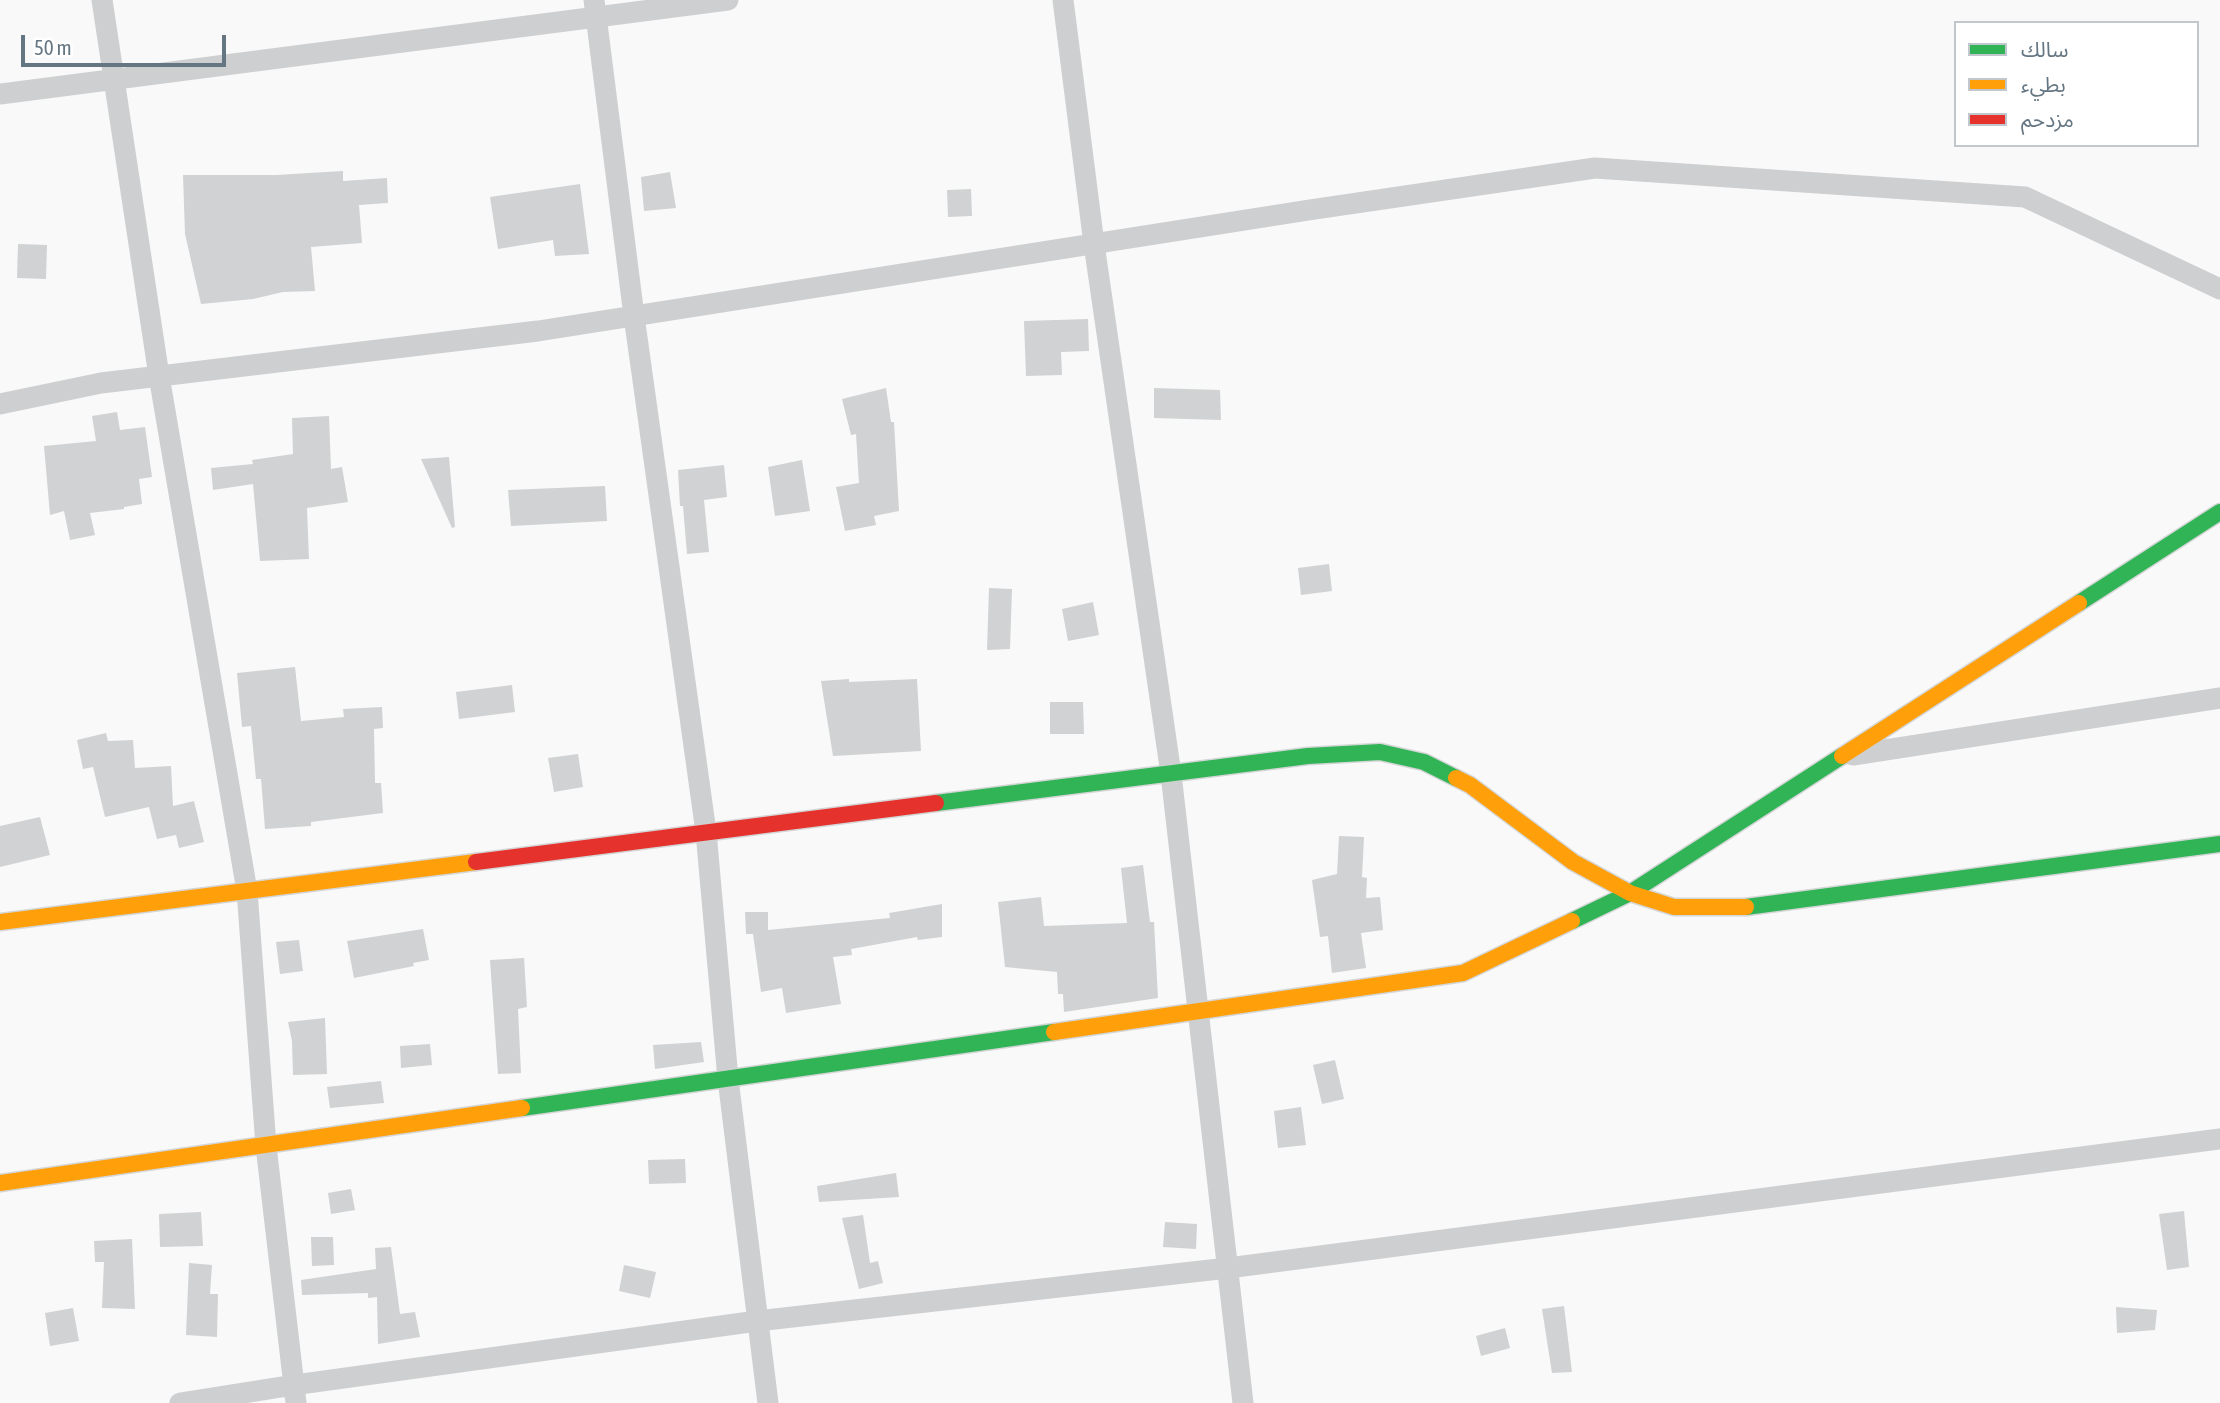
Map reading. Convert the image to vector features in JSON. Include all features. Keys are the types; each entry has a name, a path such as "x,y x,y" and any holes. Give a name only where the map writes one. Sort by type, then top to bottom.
{"street":[{"path":"102,0 159,376 247,891 266,1146 295,1394"},
{"path":"0,94 595,9 728,0"},
{"path":"1063,0 1094,244 1171,774 1243,1403"},
{"path":"595,9 634,316 706,832 728,1079 768,1403"},
{"path":"0,404 101,383 538,331 1595,168 2025,197 2220,289"},
{"path":"0,1183 1463,973 1630,893 2220,512"},
{"path":"1841,757 2220,698"},
{"path":"0,922 1308,756 1380,752 1424,762 1470,785 1573,862 1630,893 1674,906 1756,906 2220,844"},
{"path":"180,1403 295,1394 757,1321 1228,1268 2220,1139"}],"building":[{"path":"343,171 343,181 387,178 388,203 359,205 362,243 311,247 315,291 283,292 253,299 201,304 185,234 183,175 276,175"},
{"path":"670,172 676,208 644,211 641,177"},
{"path":"580,184 589,254 555,256 553,240 498,249 490,197"},
{"path":"971,189 972,216 948,217 947,190"},
{"path":"18,244 47,245 46,279 17,278"},
{"path":"1088,319 1089,351 1061,352 1062,375 1026,376 1024,321"},
{"path":"886,388 891,422 894,422 899,511 874,516 876,525 845,531 836,487 859,483 856,434 851,435 842,399"},
{"path":"1154,388 1220,390 1221,420 1154,418"},
{"path":"117,412 120,430 145,427 152,477 139,479 142,504 90,513 95,535 70,540 64,511 50,515 44,446 96,441 92,416"},
{"path":"329,416 331,469 342,467 348,502 307,508 309,559 260,561 253,484 213,490 211,468 253,464 252,460 293,454 292,418"},
{"path":"449,457 455,527 452,528 421,459"},
{"path":"802,460 810,511 775,516 768,467"},
{"path":"724,465 727,497 704,500 709,552 687,554 678,470"},
{"path":"605,486 607,521 511,526 508,490"},
{"path":"1329,564 1332,591 1301,595 1298,568"},
{"path":"989,588 1012,589 1010,649 987,650"},
{"path":"1093,602 1099,635 1068,641 1062,609"},
{"path":"295,667 301,721 344,717 343,709 382,707 383,728 374,729 375,783 381,783 383,813 311,822 311,826 265,829 261,779 256,779 251,726 242,727 237,673"},
{"path":"849,679 849,682 917,679 921,751 833,756 821,681"},
{"path":"512,685 515,712 459,719 456,692"},
{"path":"1050,702 1083,702 1084,734 1050,734"},
{"path":"106,733 108,741 133,740 135,768 171,766 173,806 194,801 204,842 179,848 176,835 157,839 149,807 105,817 93,767 83,769 77,740"},
{"path":"578,754 583,787 554,792 548,758"},
{"path":"40,817 50,855 0,867 0,826"},
{"path":"1339,836 1364,837 1362,877 1367,878 1366,898 1380,897 1383,930 1361,933 1366,968 1332,973 1328,936 1320,937 1312,880 1337,874"},
{"path":"1143,865 1150,922 1154,922 1158,998 1064,1012 1063,994 1058,994 1057,972 1005,967 998,902 1041,897 1044,926 1127,923 1121,868"},
{"path":"942,904 942,937 918,940 917,937 851,949 852,955 833,957 841,1004 786,1013 782,988 761,992 753,934 746,934 745,912 768,912 768,930 890,918 889,913"},
{"path":"423,929 429,960 413,963 414,966 354,978 347,941"},
{"path":"299,940 303,971 280,974 276,942"},
{"path":"524,958 527,1007 518,1009 521,1073 498,1074 490,960"},
{"path":"325,1018 327,1074 293,1075 292,1041 288,1022"},
{"path":"701,1042 704,1062 655,1069 653,1045"},
{"path":"430,1044 432,1065 401,1068 400,1046"},
{"path":"1335,1060 1344,1099 1322,1104 1313,1065"},
{"path":"381,1081 384,1103 330,1108 327,1087"},
{"path":"1301,1107 1306,1145 1278,1148 1274,1111"},
{"path":"685,1159 686,1183 649,1184 648,1160"},
{"path":"896,1173 899,1197 819,1202 817,1186"},
{"path":"351,1189 355,1210 331,1214 328,1193"},
{"path":"2184,1211 2189,1267 2167,1270 2159,1214"},
{"path":"201,1212 203,1246 160,1247 159,1214"},
{"path":"863,1215 870,1263 878,1261 883,1283 859,1289 842,1218"},
{"path":"1165,1222 1197,1224 1196,1249 1163,1247"},
{"path":"311,1237 333,1237 334,1265 312,1266"},
{"path":"132,1239 135,1309 102,1308 104,1262 95,1262 94,1241"},
{"path":"391,1247 400,1314 415,1312 420,1337 378,1344 377,1297 368,1298 368,1293 302,1295 301,1280 376,1269 375,1248"},
{"path":"189,1263 212,1265 210,1294 218,1294 217,1337 186,1335"},
{"path":"624,1265 656,1272 650,1298 619,1291"},
{"path":"1564,1306 1572,1372 1552,1373 1542,1309"},
{"path":"2116,1307 2157,1310 2155,1330 2117,1333"},
{"path":"73,1308 79,1341 50,1346 45,1313"},
{"path":"1505,1328 1510,1348 1481,1356 1476,1336"}],"traffic: fast":[{"path":"2079,603 2220,512"},
{"path":"936,803 1308,756 1380,752 1424,762 1456,778"},
{"path":"1572,921 1630,893 1842,756"},
{"path":"1746,907 2220,844"},
{"path":"522,1108 1054,1032"}],"traffic: slow":[{"path":"1842,756 2079,603"},
{"path":"1456,778 1470,785 1573,862 1630,893 1674,907 1746,907"},
{"path":"0,922 476,862"},
{"path":"1054,1032 1463,973 1572,921"},
{"path":"0,1183 522,1108"}],"traffic: jam":[{"path":"476,862 936,803"}]}
